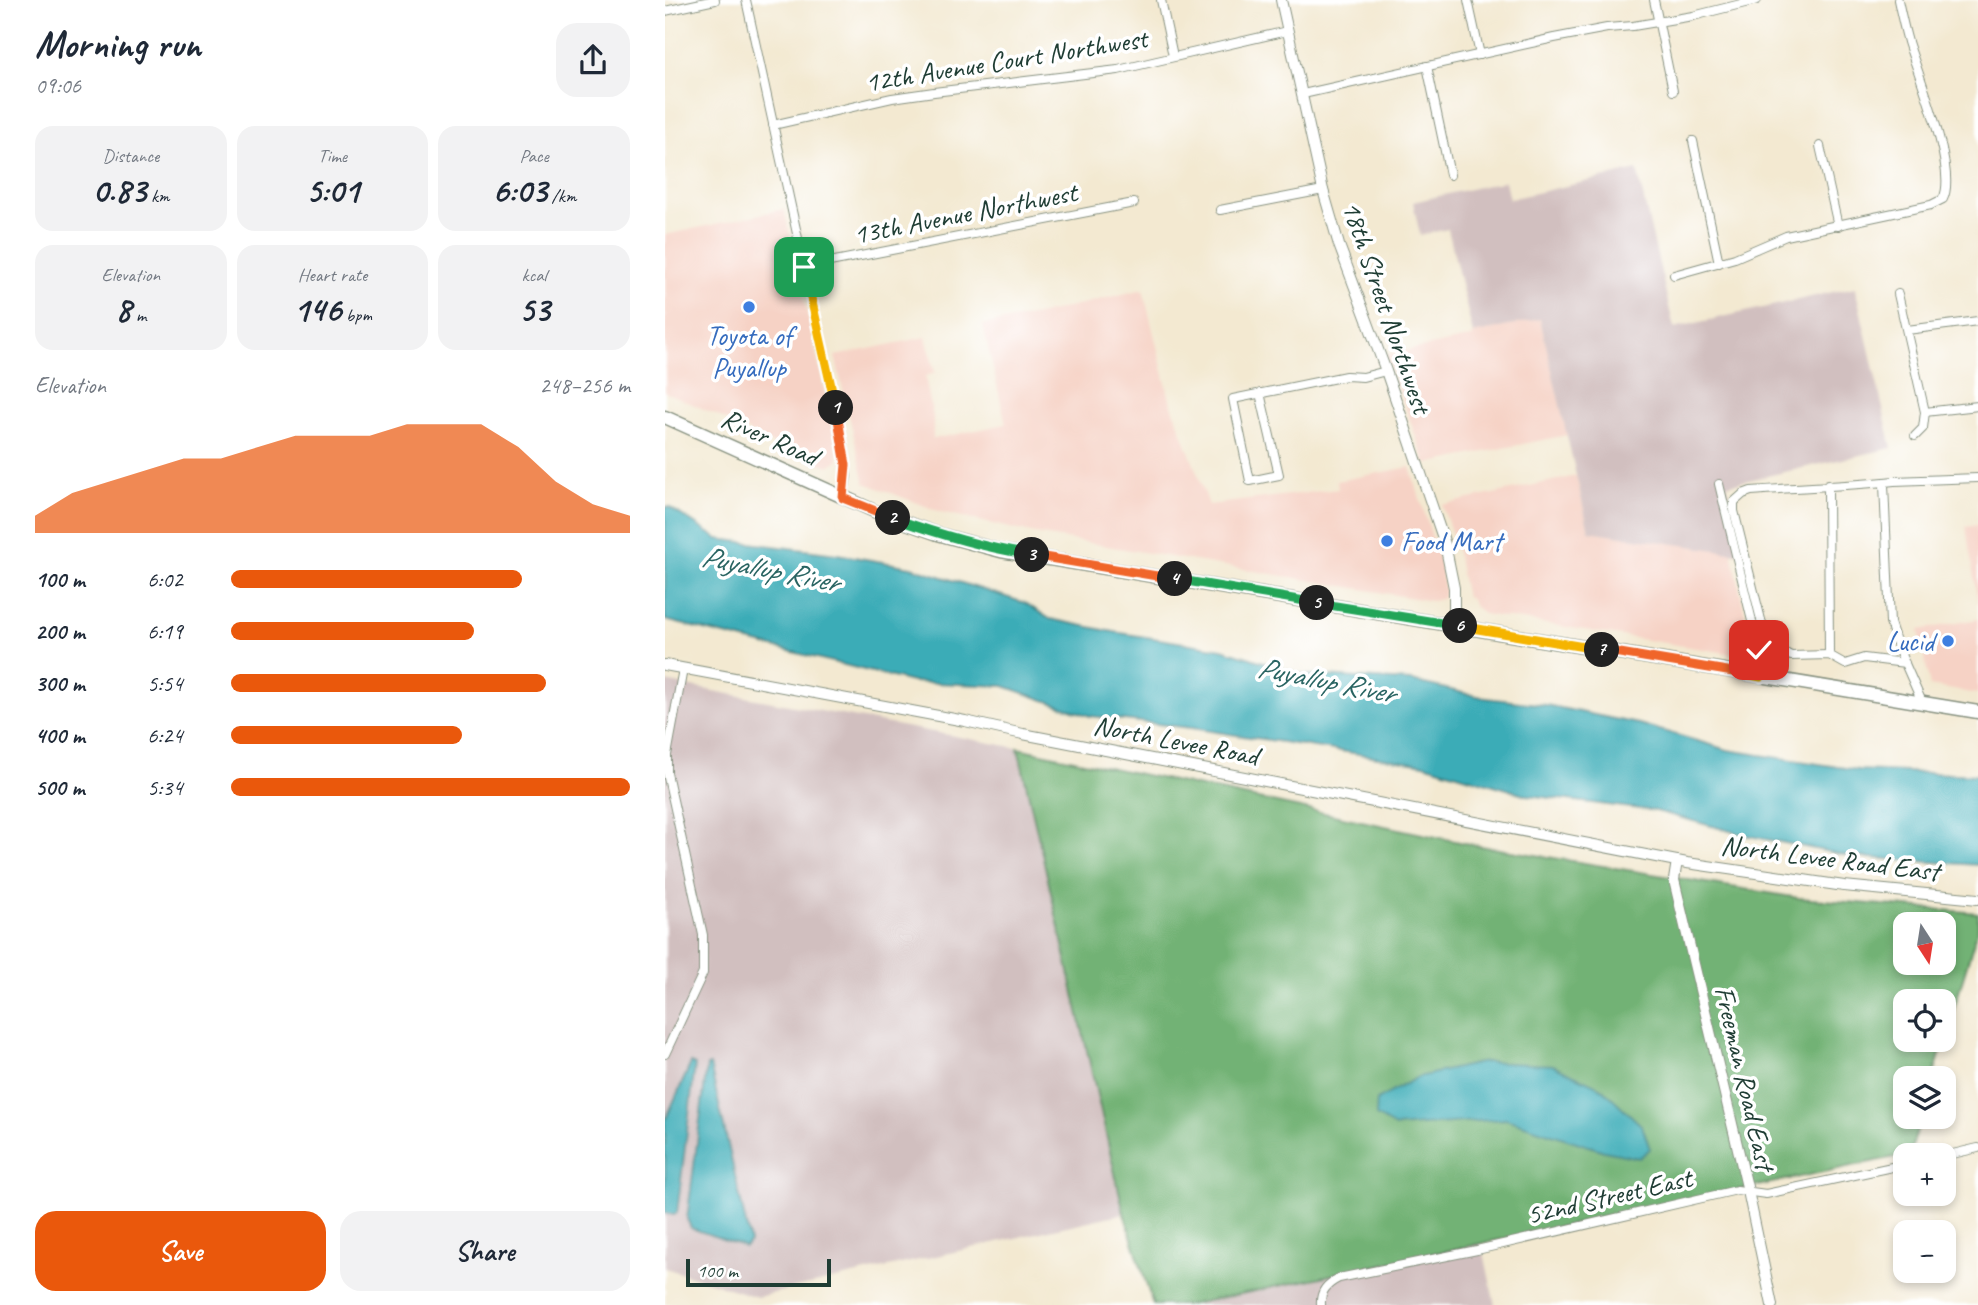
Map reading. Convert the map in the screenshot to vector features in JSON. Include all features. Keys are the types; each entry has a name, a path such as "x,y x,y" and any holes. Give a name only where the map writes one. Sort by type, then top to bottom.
{"main road":[{"name":"River Road","path":"665,417 843,498 912,525 1001,551 1978,712"}],"street":[{"path":"665,10 715,0"},
{"path":"746,0 839,424 846,465 843,498"},
{"path":"1161,0 1173,56"},
{"name":"18th Street Northwest","path":"1281,0 1323,190 1356,295 1386,371 1445,544 1454,588 1454,625"},
{"path":"1468,0 1480,55"},
{"path":"1654,0 1674,91"},
{"path":"1303,94 1607,28 1693,16 1757,0"},
{"path":"1674,275 1719,263 1786,236 1931,205 1945,197 1947,179 1934,120 1909,45 1898,0"},
{"name":"12th Avenue Court Northwest","path":"773,125 893,98 1118,70 1287,30"},
{"path":"1427,66 1450,175"},
{"path":"1693,141 1719,263"},
{"path":"1821,146 1838,226"},
{"path":"1220,211 1323,190"},
{"name":"13th Avenue Northwest","path":"804,267 1134,203"},
{"path":"1898,294 1925,412 1923,428 1915,436"},
{"path":"1907,330 1978,321"},
{"path":"1261,393 1279,475 1250,481 1233,399 1261,393 1346,376 1363,377 1386,371"},
{"path":"1925,412 1978,406"},
{"path":"1905,663 1864,658 1846,664 1829,655 1791,656 1776,649 1769,642 1762,624 1734,502 1751,491 1828,484 1884,484 1894,481 1978,478"},
{"path":"1719,484 1759,650 1761,677"},
{"path":"1828,484 1829,655"},
{"path":"1884,484 1891,623 1922,702"},
{"name":"North Levee Road","path":"665,665 1677,861"},
{"path":"665,1054 703,973 705,953 667,773 667,755 683,668"},
{"name":"North Levee Road East","path":"1677,861 1844,886 1978,899"},
{"name":"Freeman Road East","path":"1677,861 1674,880 1748,1191 1772,1305"},
{"path":"1956,1153 1978,1148"},
{"name":"52nd Street East","path":"1321,1305 1321,1294 1326,1286 1339,1278 1477,1250 1737,1189 1766,1194 1893,1167"}],"shaded area":[{"path":"1637,170 1674,328 1855,287 1892,448 1727,485 1743,554 1589,531 1540,319 1473,334 1448,229 1420,235 1413,202 1505,181 1509,199"},
{"path":"784,209 838,452 838,460 829,466 782,449 665,392 665,235"},
{"path":"1143,289 1170,400 1209,505 1338,489 1337,481 1410,467 1439,559 1445,593 1441,599 1432,601 1036,534 941,512 865,483 835,356 926,337 935,373 925,376 933,417 933,439 1006,424 983,325 1042,314"},
{"path":"1540,319 1567,435 1426,464 1386,355 1473,337 1473,334"},
{"path":"1576,476 1589,531 1732,552 1752,649 1750,654 1746,656 1484,614 1474,606 1470,598 1466,598 1455,543 1442,505"},
{"path":"1978,525 1978,604 1966,527"},
{"path":"1978,619 1978,694 1930,686 1919,630"},
{"path":"665,682 1018,748 1124,1213 757,1297 665,1268"},
{"path":"1482,1243 1495,1305 1188,1305"}],"green space":[{"path":"1018,748 1474,845 1799,898 1978,913 1978,928 1956,1001 1956,989 1893,989 1893,1052 1941,1052 1937,1066 1893,1066 1893,1129 1917,1129 1913,1143 1893,1143 1893,1158 1188,1305 1153,1305 1124,1213"}],"water":[{"name":"Puyallup River","path":"665,507 718,539 837,554 911,567 1025,603 1050,619 1222,649 1304,675 1411,681 1486,698 1546,705 1639,724 1728,750 1858,770 1978,775 1978,865 1854,857 1745,835 1656,811 1527,795 1424,764 1191,728 1090,716 1004,686 912,682 665,620"},
{"path":"1484,1062 1553,1065 1602,1088 1642,1126 1650,1149 1639,1158 1604,1151 1506,1119 1395,1127 1376,1116 1377,1100 1418,1077"},
{"path":"691,1063 695,1065 677,1213 674,1215 665,1213 665,1121"},
{"path":"710,1065 750,1242 745,1247 691,1228 687,1219 707,1066"}],"place":[{"name":"Toyota of Puyallup","path":"749,307"},
{"name":"Food Mart","path":"1387,541"},
{"name":"Lucid","path":"1948,641"}],"route":[{"path":"804,267 844,449 846,476 843,498 881,514 938,534 1001,551 1761,677 1759,650"}]}
